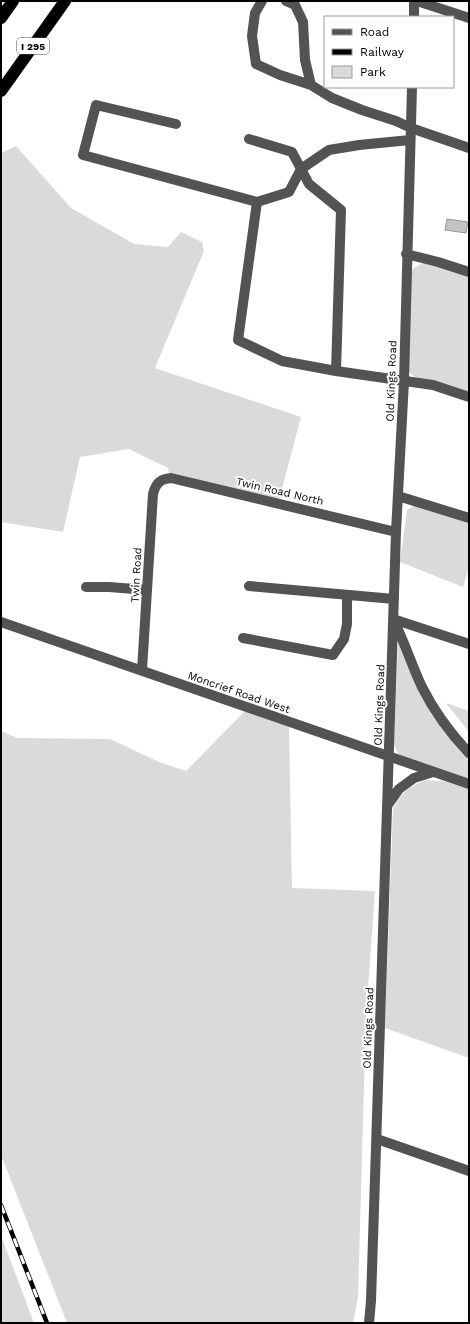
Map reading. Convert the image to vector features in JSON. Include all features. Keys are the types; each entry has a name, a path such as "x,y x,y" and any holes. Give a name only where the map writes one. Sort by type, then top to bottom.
{"highway":[{"path":"1,18 13,1"},
{"name":"I 295","path":"1,91 65,1"}],"street":[{"path":"262,1 255,13 252,36 256,64 280,75 311,85 332,98 362,110 469,148"},
{"path":"286,1 295,6 303,22 305,60 311,85"},
{"path":"414,16 416,1 469,18"},
{"name":"Old Kings Road","path":"369,1323 377,1139 396,532 404,381 406,254 412,88"},
{"path":"176,124 96,105 83,155 257,202 289,192 301,169 329,150 359,145 410,140"},
{"path":"249,139 292,152 309,184 341,210 336,371"},
{"path":"257,202 238,340 282,361 336,371 433,385 469,397"},
{"path":"406,254 469,272"},
{"name":"Twin Road North","path":"158,482 163,479 171,478 396,532"},
{"name":"Twin Road","path":"142,670 152,494 158,482"},
{"path":"398,496 469,518"},
{"path":"86,587 109,586 147,590"},
{"path":"249,586 394,599"},
{"path":"243,638 333,655 344,639 347,624 347,595"},
{"path":"393,619 469,644"},
{"path":"393,619 404,641 423,688 455,738 469,753"},
{"name":"Moncrief Road West","path":"1,622 469,784"},
{"path":"387,806 399,789 414,778 433,772"},
{"path":"377,1139 469,1171"}],"green space":[{"path":"16,146 71,208 134,244 168,247 181,232 202,242 204,251 155,368 301,417 279,500 169,473 168,468 129,449 80,457 63,532 1,522 1,153"},
{"path":"423,263 432,264 469,277 469,393 415,377 409,372 410,273 414,268"},
{"path":"415,505 469,523 469,567 463,587 400,562 407,510"},
{"path":"400,642 469,757 469,779 402,757 397,752 394,744 398,643"},
{"path":"446,703 469,711 469,732"},
{"path":"245,711 289,727 292,888 375,891 366,1016 358,1297 353,1323 67,1323 1,1155 1,731 17,738 110,739 159,762 186,771"},
{"path":"426,780 443,781 469,789 469,1058 385,1028 393,810 399,799 406,791 414,785"},
{"path":"1,1235 34,1323 1,1323"}],"building":[{"path":"447,219 468,222 466,233 445,230"}],"railway":[{"path":"1,1205 47,1323"}]}
